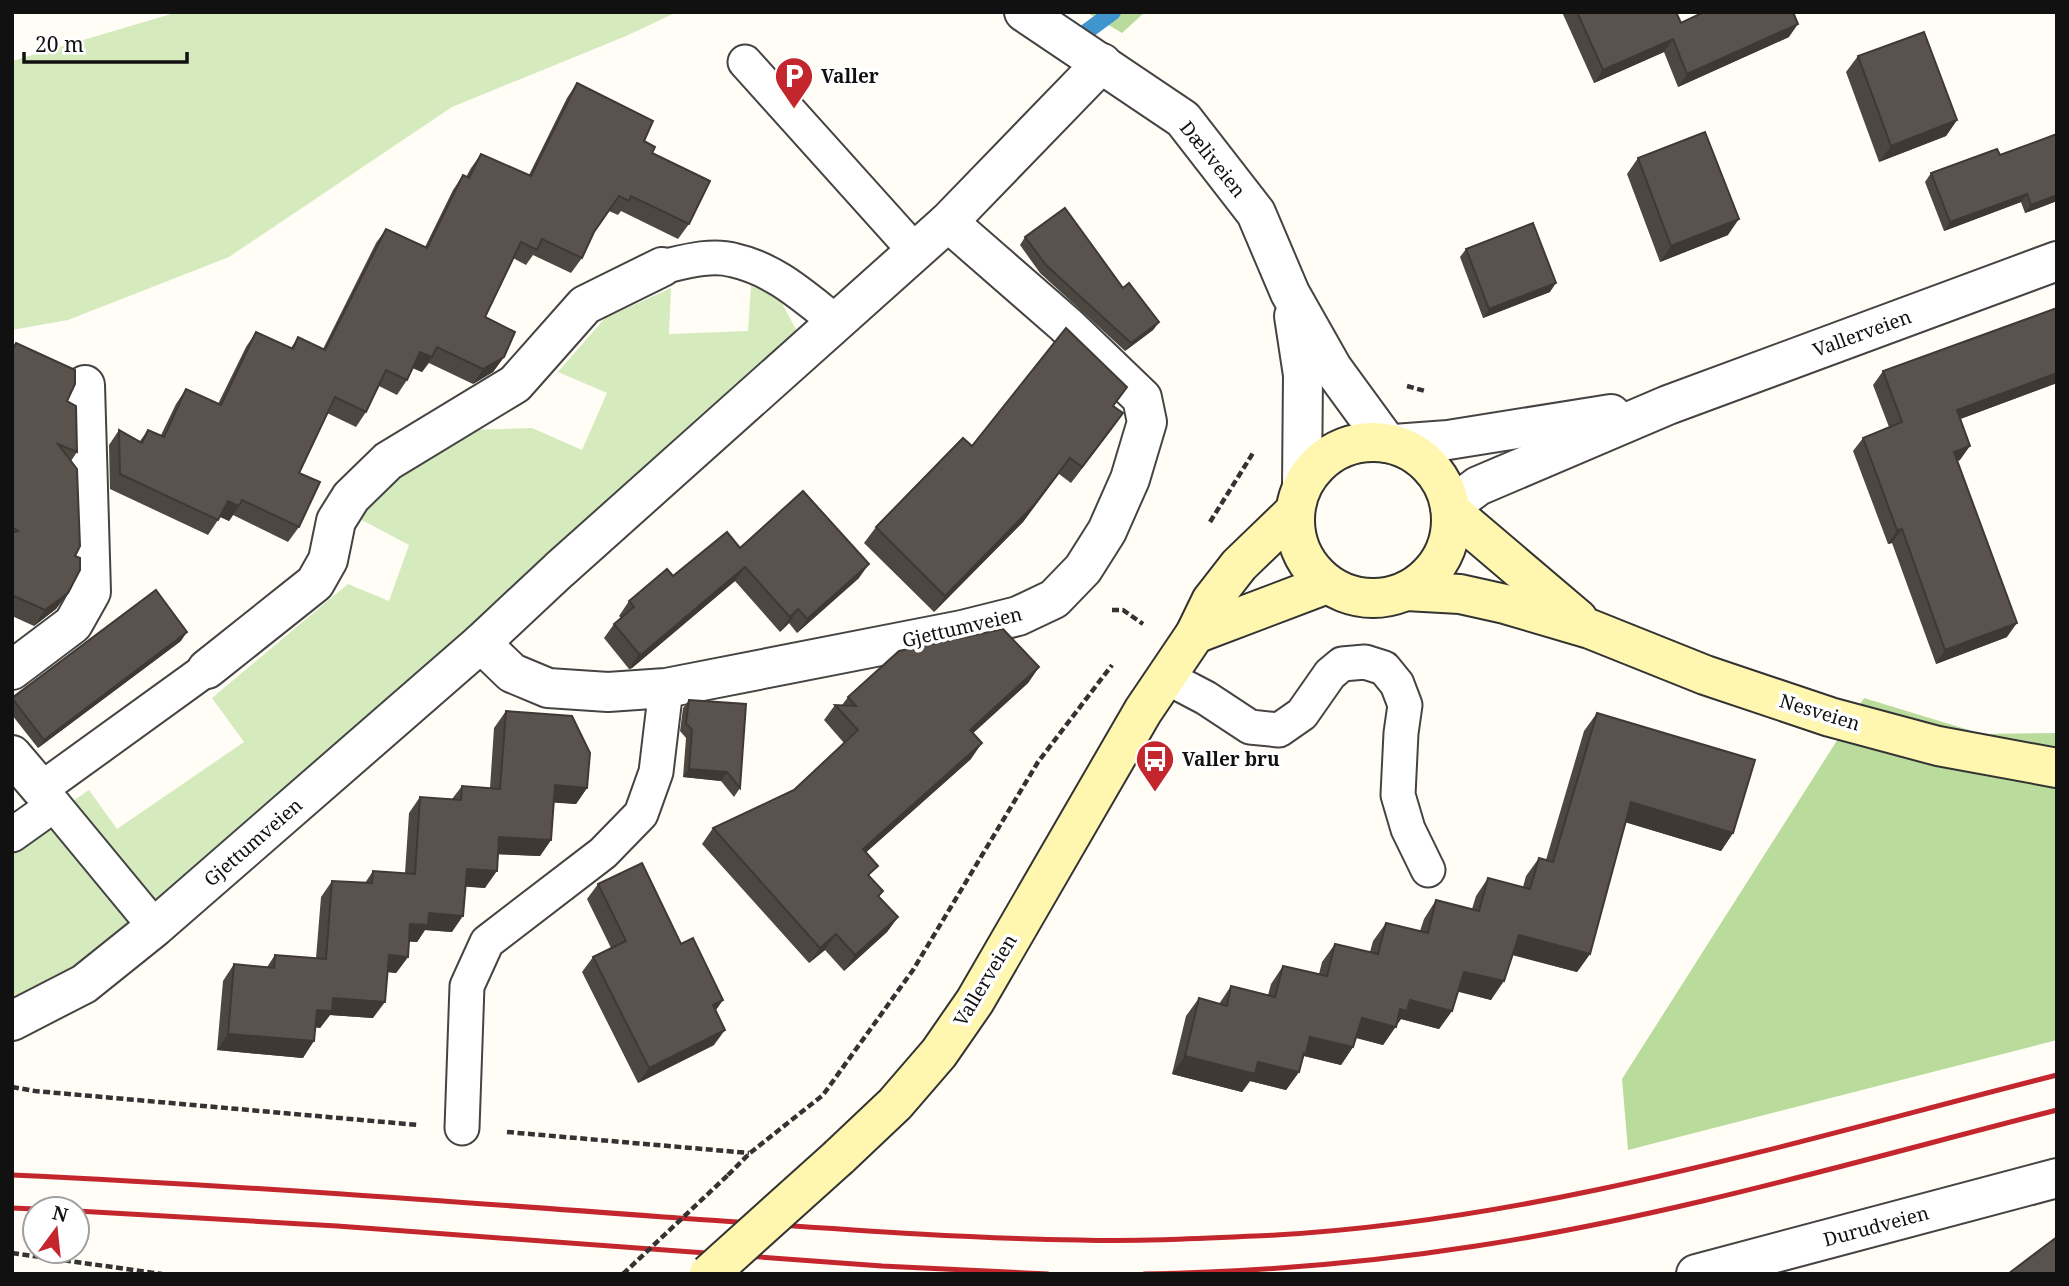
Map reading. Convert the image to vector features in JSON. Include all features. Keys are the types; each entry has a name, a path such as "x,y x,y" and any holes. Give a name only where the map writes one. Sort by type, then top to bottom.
{"street":[{"name":"Dæliveien","path":"1024,12 1184,119 1256,213 1290,293 1334,369 1390,443"},
{"name":"Gjettumveien","path":"12,1021 84,984 155,927 481,643 835,321 948,222 1102,64"},
{"name":"Gjettumveien","path":"481,643 513,673 548,688 608,692 666,688 1018,617 1054,599 1083,569 1107,531 1130,479 1147,422 1142,398 1066,325 948,222"},
{"name":"Vallerveien","path":"1451,509 1478,486 1668,405 2057,261"},
{"path":"207,669 315,583 328,560 336,521 351,497 387,461 515,384 585,305 663,267"},
{"name":"Dæliveien","path":"1290,293 1303,375 1299,498"},
{"path":"12,670 73,624 91,592 85,385"},
{"name":"Vallerveien","path":"1390,443 1448,440 1668,405"},
{"path":"1353,443 1390,443 1420,457 1440,479 1451,509 1448,543 1432,572 1406,591 1380,598 1352,596 1327,584 1308,564 1296,539 1299,498 1324,459 1353,443"},
{"name":"Vallerveien","path":"709,1274 895,1104 939,1053 975,1001 1136,723 1195,634 1211,601 1238,565 1299,498"},
{"name":"Nesveien","path":"1451,509 1590,629"},
{"path":"1195,634 1327,584"},
{"name":"Nesveien","path":"1406,591 1460,594 1505,604 1590,629 1706,675 1830,717 1938,746 2057,768"},
{"path":"12,755 47,797"},
{"name":"Durudveien","path":"1696,1274 2057,1178"}],"lane":[{"path":"745,62 915,251"},
{"path":"663,267 694,260 731,259 777,276 835,321"},
{"path":"1166,677 1206,698 1250,727 1279,730 1302,714 1330,674 1342,664 1365,662 1384,668 1397,684 1405,705 1398,795 1408,829 1428,870"},
{"path":"12,835 47,797 207,669"},
{"path":"462,1128 467,986 487,942 603,852 641,814 656,772 666,688"},
{"path":"47,797 155,927"}],"path":[{"path":"1203,533 1255,450"},
{"path":"1135,634 1151,614"},
{"path":"623,1274 750,1153 824,1095 913,971 1038,762 1119,656"},
{"path":"12,1087 750,1153"},
{"path":"12,1253 162,1274"}],"green space":[{"path":"178,12 677,12 626,36 452,107 229,257 68,320 12,330 12,61"},
{"path":"1086,12 1145,12 1122,33"},
{"path":"751,286 778,296 800,337 161,898 71,968 12,1001 12,843 89,790 117,829 244,742 212,698 348,584 389,601 409,545 358,518 367,497 462,430 532,428 582,450 607,393 558,372 605,318 671,288 669,334 748,331"},
{"path":"1864,698 1982,734 2057,733 2057,1040 1628,1150 1622,1079"}],"building":[{"path":"1577,12 1676,12 1681,23 1704,12 1793,12 1798,24 1687,74 1673,39 1603,70"},
{"path":"1924,32 1957,120 1891,146 1858,56"},
{"path":"577,83 653,121 644,141 655,147 652,153 710,181 689,224 631,196 629,201 619,196 594,232 582,258 542,239 537,250 521,242 485,317 515,332 504,357 483,369 437,347 432,357 420,352 407,380 386,370 366,412 335,397 299,473 320,482 299,527 242,500 239,506 228,501 218,520 120,474 119,430 142,443 148,430 164,437 186,389 221,405 256,332 293,349 298,337 325,350 386,229 427,248 463,175 469,178 481,154 531,176"},
{"path":"1705,132 1739,219 1671,246 1638,158"},
{"path":"2057,134 2057,195 2031,205 2027,194 1950,222 1931,173 1997,149 2000,155"},
{"path":"1065,208 1123,288 1129,283 1159,322 1131,343 1046,265 1025,237"},
{"path":"1533,223 1556,283 1489,309 1466,249"},
{"path":"2057,308 2057,373 1957,410 1970,446 1954,452 2017,623 1945,650 1902,529 1897,530 1863,438 1902,422 1883,371"},
{"path":"1066,328 1127,387 1113,406 1123,413 1082,467 1070,458 1034,505 945,596 876,527 963,438 972,446"},
{"path":"16,343 75,370 75,384 67,401 76,406 77,452 58,444 77,469 80,546 75,556 80,558 80,570 68,593 45,610 12,595 12,533 18,531 12,527 12,351"},
{"path":"803,491 869,564 807,619 798,609 790,617 745,567 639,654 614,624 634,607 629,601 667,569 673,576 727,532 740,548"},
{"path":"156,590 187,632 44,740 12,698"},
{"path":"1003,629 1039,667 970,730 982,743 863,849 878,866 868,875 883,891 878,896 898,917 855,955 836,934 820,948 713,828 794,790 858,730 835,705 856,706 848,697 899,651"},
{"path":"689,700 746,704 740,788 727,772 689,769 692,730 686,723"},
{"path":"506,711 572,716 590,753 587,788 555,785 551,840 499,837 497,871 467,869 463,916 429,913 428,925 410,924 408,957 389,955 385,1002 333,998 332,1011 317,1010 314,1041 228,1034 234,964 274,968 275,955 326,959 332,881 372,883 373,871 415,874 420,797 461,800 462,786 500,789"},
{"path":"1597,713 1755,760 1733,833 1631,802 1590,954 1519,935 1504,981 1464,972 1452,1011 1410,1000 1407,1011 1400,1009 1396,1027 1362,1018 1353,1047 1310,1037 1299,1072 1258,1062 1255,1074 1185,1056 1199,998 1227,1006 1231,986 1275,997 1283,966 1327,976 1335,944 1378,954 1386,923 1428,933 1436,900 1479,911 1488,878 1530,889 1539,858 1553,862"},
{"path":"642,863 681,944 693,938 723,1000 713,1005 725,1030 649,1068 593,957 626,941 598,884"},
{"path":"2057,1237 2057,1274 2008,1274"}],"waterway":[{"path":"1086,32 1113,12"}],"railway":[{"path":"12,1175 257,1188 975,1237 1128,1240 1276,1235 1474,1213 1572,1195 1670,1174 2057,1075"},
{"path":"1144,1274 1269,1269 1352,1262 1549,1234 1695,1203 2057,1110"},
{"path":"12,1208 21,1208"},
{"path":"91,1212 337,1226 882,1266 1048,1274"}],"place":[{"name":"Valler","path":"794,110"},
{"name":"Valler bru","path":"1155,793"}]}
